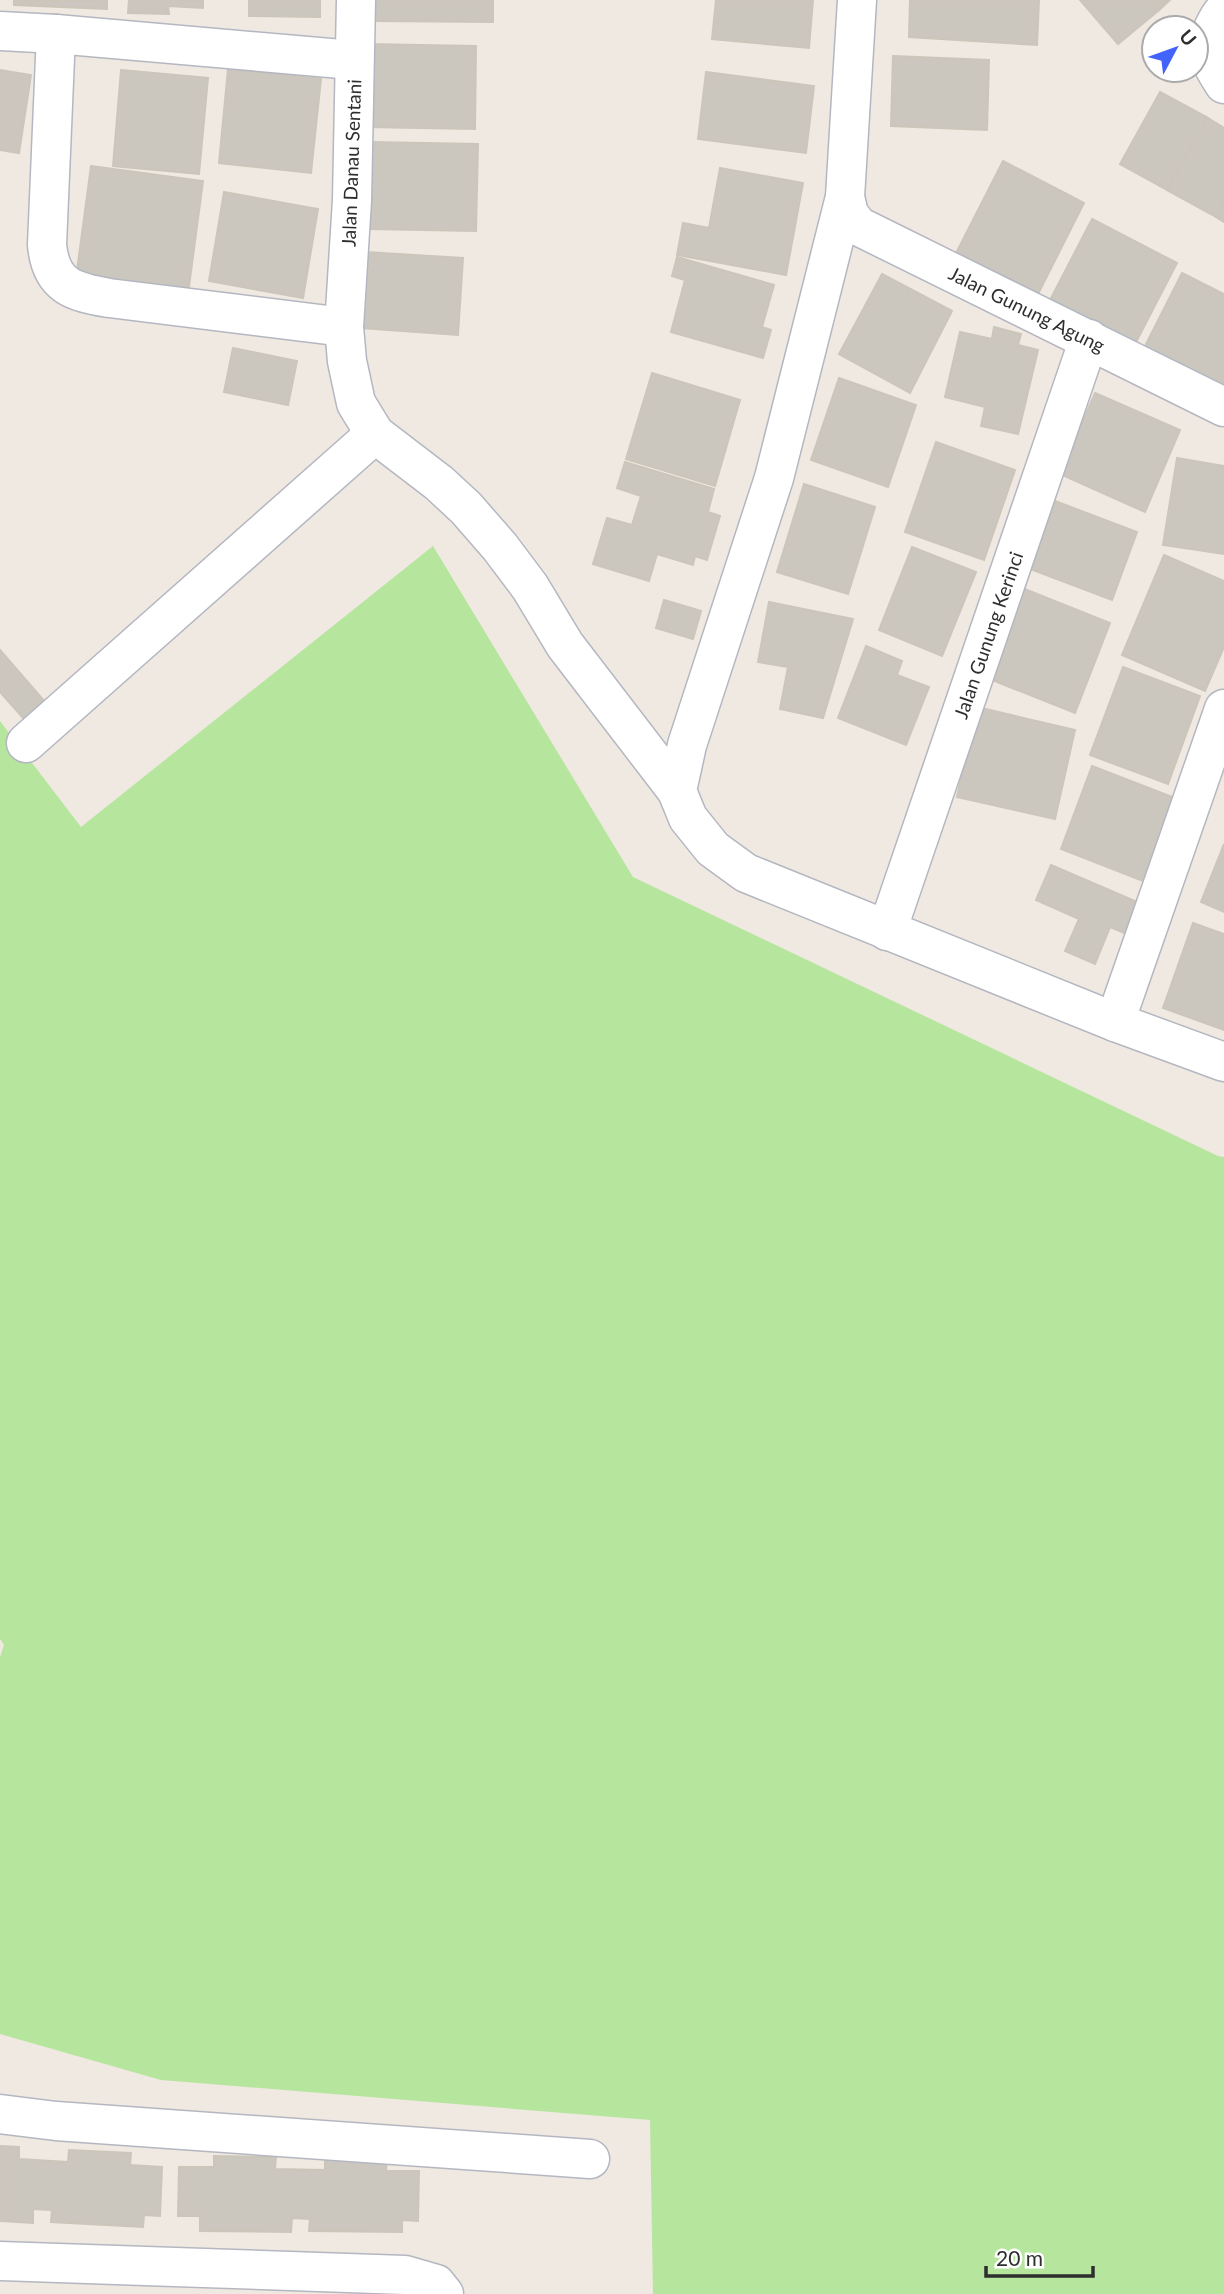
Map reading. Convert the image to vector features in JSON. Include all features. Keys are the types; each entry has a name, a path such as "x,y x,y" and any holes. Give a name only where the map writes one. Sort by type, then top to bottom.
{"street":[{"name":"Jalan Danau Sentani","path":"356,0 352,200 344,327 347,361 356,403 375,434"},
{"path":"677,791 687,745 774,478 845,197 857,0"},
{"path":"1224,11 1219,15 1207,44 1209,61 1224,84"},
{"path":"0,32 56,34 354,60"},
{"path":"56,34 47,245 49,264 60,281 80,293 100,297 344,327"},
{"name":"Jalan Gunung Agung","path":"845,197 849,215 858,226 1224,407"},
{"name":"Jalan Gunung Kerinci","path":"887,931 1089,339"},
{"path":"26,743 375,434 439,483 466,508 500,547 530,587 565,645 677,791 688,818 713,849 746,873 1115,1023 1224,1062"},
{"path":"1115,1023 1224,709"},
{"path":"0,2114 69,2122 590,2159"},
{"path":"0,2260 405,2275 436,2284 444,2294"}],"green space":[{"path":"433,546 633,877 1224,1157 1224,2294 653,2294 650,2120 161,2080 0,2034 0,1657 4,1645 0,1639 0,721 81,827"}],"building":[{"path":"14,0 107,0 107,9 14,5"},
{"path":"129,0 203,0 203,8 168,6 169,14 128,13"},
{"path":"249,0 320,0 320,17 249,16"},
{"path":"374,0 493,0 493,22 374,21"},
{"path":"716,0 813,0 809,48 712,39"},
{"path":"910,0 1039,0 1037,45 909,37"},
{"path":"1080,0 1151,0 1159,10 1154,14 1140,14 1140,26 1118,44"},
{"path":"1151,0 1170,0 1159,10"},
{"path":"366,44 476,46 475,129 365,127"},
{"path":"893,56 989,60 987,130 891,126"},
{"path":"228,69 321,79 311,173 219,163"},
{"path":"0,70 31,75 19,153 0,150"},
{"path":"121,70 208,78 199,174 113,166"},
{"path":"706,72 814,86 806,153 698,139"},
{"path":"1160,92 1208,118 1167,190 1120,164"},
{"path":"1208,118 1224,128 1224,202 1216,217 1167,190"},
{"path":"370,142 478,144 476,231 369,229"},
{"path":"1003,161 1084,203 1033,304 952,261"},
{"path":"91,166 203,181 188,294 76,278"},
{"path":"720,168 803,183 786,275 677,255 683,223 709,228"},
{"path":"224,192 318,209 303,298 209,281"},
{"path":"1224,202 1224,222 1216,217"},
{"path":"1092,219 1177,263 1132,350 1047,306"},
{"path":"366,252 463,258 458,335 361,328"},
{"path":"677,257 774,285 762,327 771,330 763,358 671,332 685,280 672,276"},
{"path":"1182,273 1224,294 1224,390 1142,352"},
{"path":"882,274 952,311 910,393 839,354"},
{"path":"994,327 1021,334 1018,345 1038,350 1018,434 981,426 985,407 945,397 960,332 992,339"},
{"path":"233,348 297,361 288,405 224,392"},
{"path":"652,373 740,400 715,486 626,459"},
{"path":"839,378 916,405 888,487 811,460"},
{"path":"1095,393 1180,430 1145,512 1060,474"},
{"path":"936,442 1015,470 984,560 905,532"},
{"path":"1177,458 1224,466 1224,554 1163,545"},
{"path":"625,462 714,489 708,512 720,516 707,560 695,556 693,565 657,554 649,581 593,564 607,518 632,525 641,496 617,488"},
{"path":"804,484 875,507 848,594 777,572"},
{"path":"1055,501 1137,532 1112,600 1030,569"},
{"path":"912,547 976,572 942,656 879,630"},
{"path":"1164,555 1224,581 1224,647 1205,691 1122,655"},
{"path":"1022,588 1110,623 1075,713 987,678"},
{"path":"664,600 701,611 693,639 656,628"},
{"path":"769,602 853,619 823,718 780,709 788,667 758,662"},
{"path":"866,646 902,661 897,675 929,687 906,745 838,718"},
{"path":"0,650 45,702 25,720 0,692"},
{"path":"1123,667 1200,696 1168,784 1090,755"},
{"path":"977,707 1075,730 1055,819 957,797"},
{"path":"1092,766 1175,798 1143,881 1061,849"},
{"path":"1224,844 1224,912 1201,902"},
{"path":"1051,865 1142,904 1129,935 1110,927 1095,964 1065,951 1079,919 1036,900"},
{"path":"1193,923 1224,934 1224,1030 1163,1008"},
{"path":"0,2146 19,2147 19,2159 68,2162 69,2150 131,2153 130,2165 162,2167 160,2216 144,2215 143,2227 51,2222 52,2210 33,2209 33,2223 0,2221"},
{"path":"214,2156 276,2157 275,2169 325,2170 325,2157 387,2159 386,2171 419,2171 418,2221 402,2220 402,2232 309,2231 310,2219 292,2218 291,2232 200,2231 200,2216 178,2216 179,2167 214,2167"}]}
